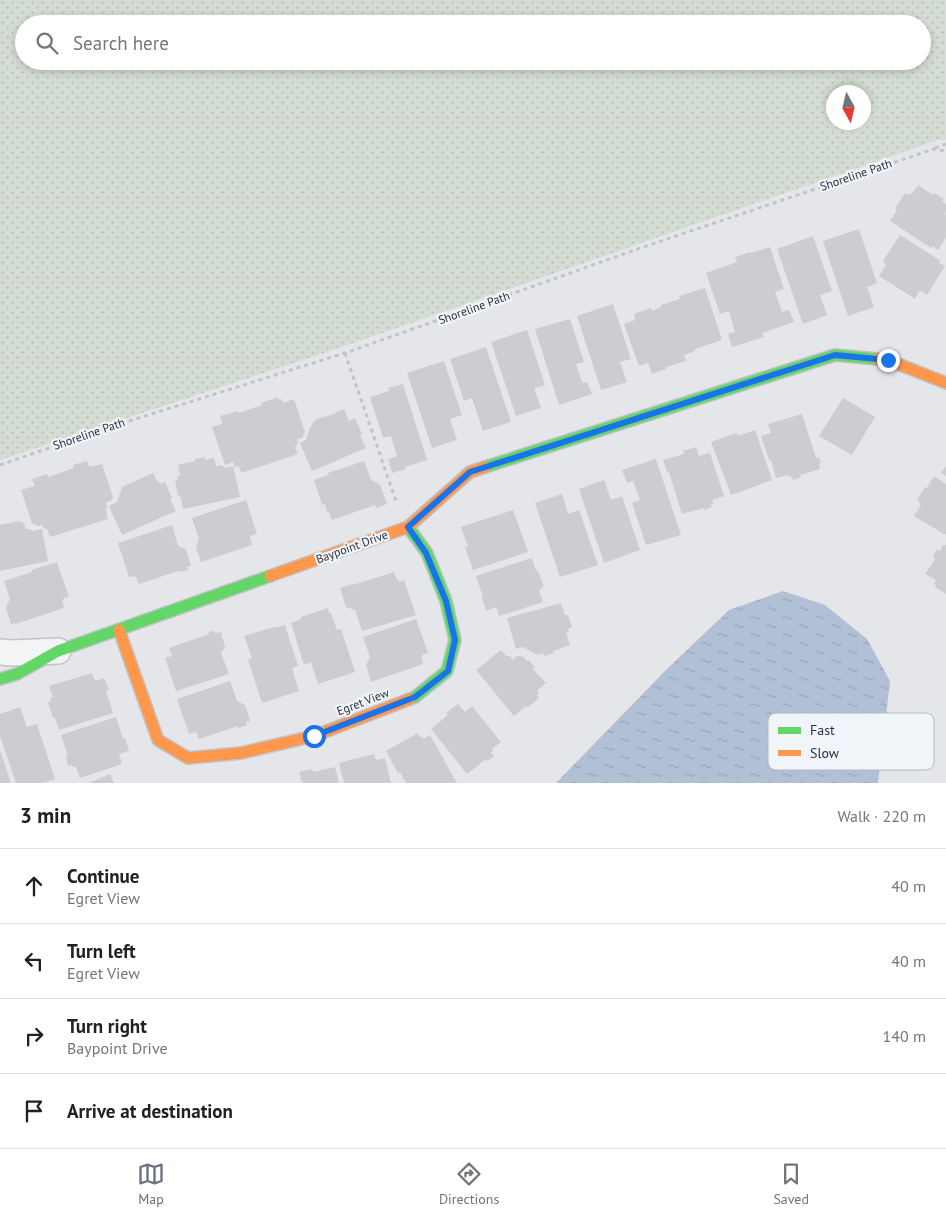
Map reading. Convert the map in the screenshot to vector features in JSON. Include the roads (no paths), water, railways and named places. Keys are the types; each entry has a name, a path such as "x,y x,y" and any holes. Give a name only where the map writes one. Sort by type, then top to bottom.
{"street":[{"name":"Baypoint Drive","path":"0,679 17,674 58,650 408,527 470,472 835,355 888,360 945,381"},
{"name":"Egret View","path":"119,630 158,740 188,758 241,753 314,736 415,697 448,671 455,640 446,601 426,553 408,527"},
{"name":"Baypoint Drive","path":"0,652 58,650"}],"water":[{"path":"783,591 825,605 867,639 890,681 886,713 768,713 768,770 880,770 878,783 556,783 666,670 729,610"}]}
